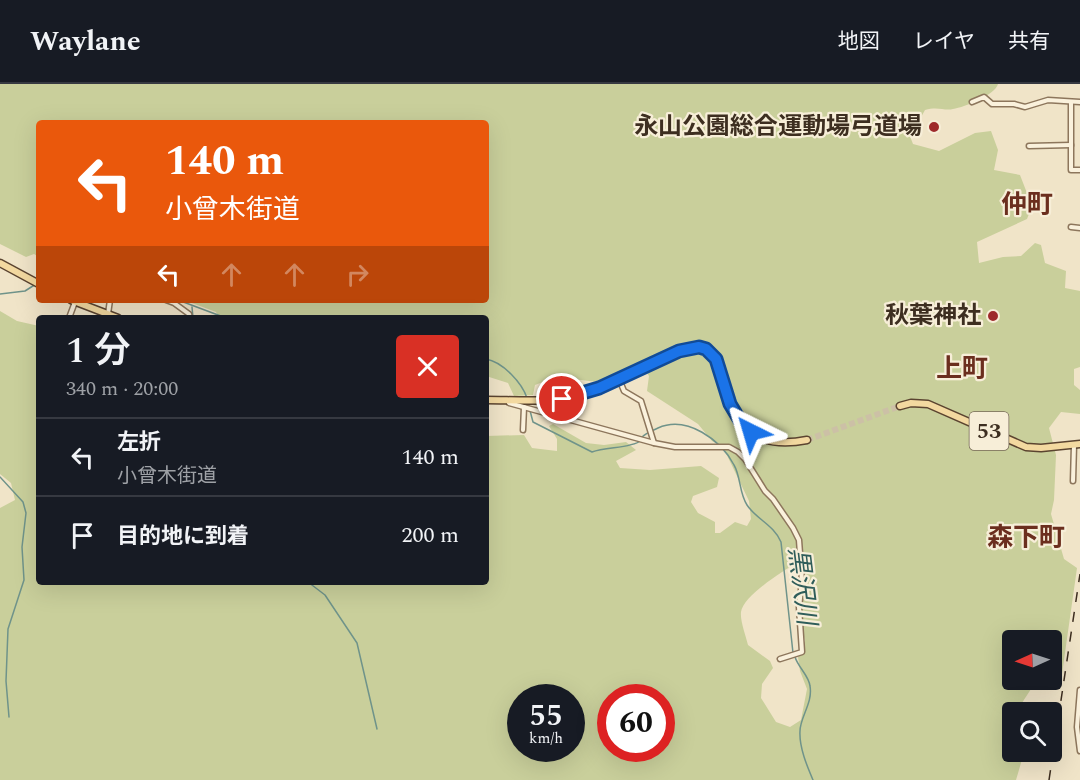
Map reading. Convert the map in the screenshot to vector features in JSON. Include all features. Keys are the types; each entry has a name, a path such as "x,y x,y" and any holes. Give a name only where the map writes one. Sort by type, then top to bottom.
{"main road":[{"path":"0,263 36,283"},
{"path":"78,303 108,314"},
{"path":"489,400 562,399 578,396 679,351 699,347 706,349 716,359 730,404 742,424 759,436 773,442 789,443 807,440"},
{"name":"53","path":"900,406 911,403 928,404 1026,447 1077,445"}],"street":[{"path":"972,102 984,97 992,104 1025,106 1048,100 1080,102"},
{"path":"1071,102 1071,170 1080,170"},
{"path":"1029,146 1071,145"},
{"path":"1071,227 1080,228"},
{"path":"108,314 110,303"},
{"path":"174,303 189,315"},
{"path":"619,379 624,391 641,401 654,442"},
{"path":"500,400 675,447 725,447 738,452 773,499 799,540 802,581 799,607 802,652 780,660"},
{"path":"523,430 526,408"},
{"path":"1073,481 1077,445"},
{"path":"1080,690 1077,727 1080,751"}],"green space":[{"path":"0,84 998,84 986,96 965,106 925,110 920,119 906,126 913,144 939,151 975,133 991,131 998,150 994,170 1020,175 1032,206 1027,219 977,242 979,263 1003,257 1021,256 1035,243 1041,245 1045,263 1066,271 1065,288 1080,291 1080,367 1074,369 1074,385 1080,390 1080,414 1061,412 1049,428 1056,455 1054,500 1051,514 1064,559 1077,568 1062,674 1062,630 1002,630 1002,690 1030,690 1023,702 1002,702 1002,762 1021,762 1016,780 0,780 0,508 15,500 11,483 0,474 0,311 17,321 36,325 36,585 489,585 489,436 524,435 532,448 557,451 557,439 549,426 553,424 586,443 604,445 626,442 636,450 616,461 620,468 650,470 701,466 719,478 717,487 693,496 691,502 698,513 715,522 715,533 720,533 735,522 747,526 751,519 749,501 723,447 712,441 698,424 647,391 649,376 640,362 606,383 556,377 535,385 533,395 514,396 508,383 489,377 489,315 218,315 216,312 192,303 489,303 489,120 36,120 36,255 26,257 0,244","holes":["797,563 804,581 797,605 805,641 798,657 800,671 807,689 801,720 790,727 776,722 761,698 762,684 773,668 770,661 748,645 741,612 743,606 756,591"]}],"waterway":[{"name":"黒沢川","path":"0,294 25,291 36,284"},
{"name":"黒沢川","path":"186,303 218,315"},
{"path":"192,307 193,315"},
{"name":"黒沢川","path":"489,360 499,364 511,374 527,398"},
{"name":"黒沢川","path":"528,403 533,422 592,452 631,445 640,441"},
{"name":"黒沢川","path":"642,437 669,425 691,427 712,439 728,456 736,470 747,505 774,531 781,542 793,653"},
{"path":"0,477 23,502 26,513 22,547 24,580 8,629 6,681 9,717"},
{"path":"312,585 325,595 357,643 377,729"},
{"name":"黒沢川","path":"795,657 810,686 810,698 800,737 813,780"}],"tunnel":[{"path":"807,440 900,406"}],"railway":[{"path":"1049,780 1080,574"}],"place":[{"name":"永山公園総合運動場弓道場","path":"934,127"},
{"name":"秋葉神社","path":"993,316"}],"district":[{"name":"仲町","path":"1027,205"},
{"name":"上町","path":"962,369"},
{"name":"森下町","path":"1026,538"}],"route":[{"path":"562,399 599,388 679,351 699,347 706,349 716,359 730,404 742,424 751,432"}]}
